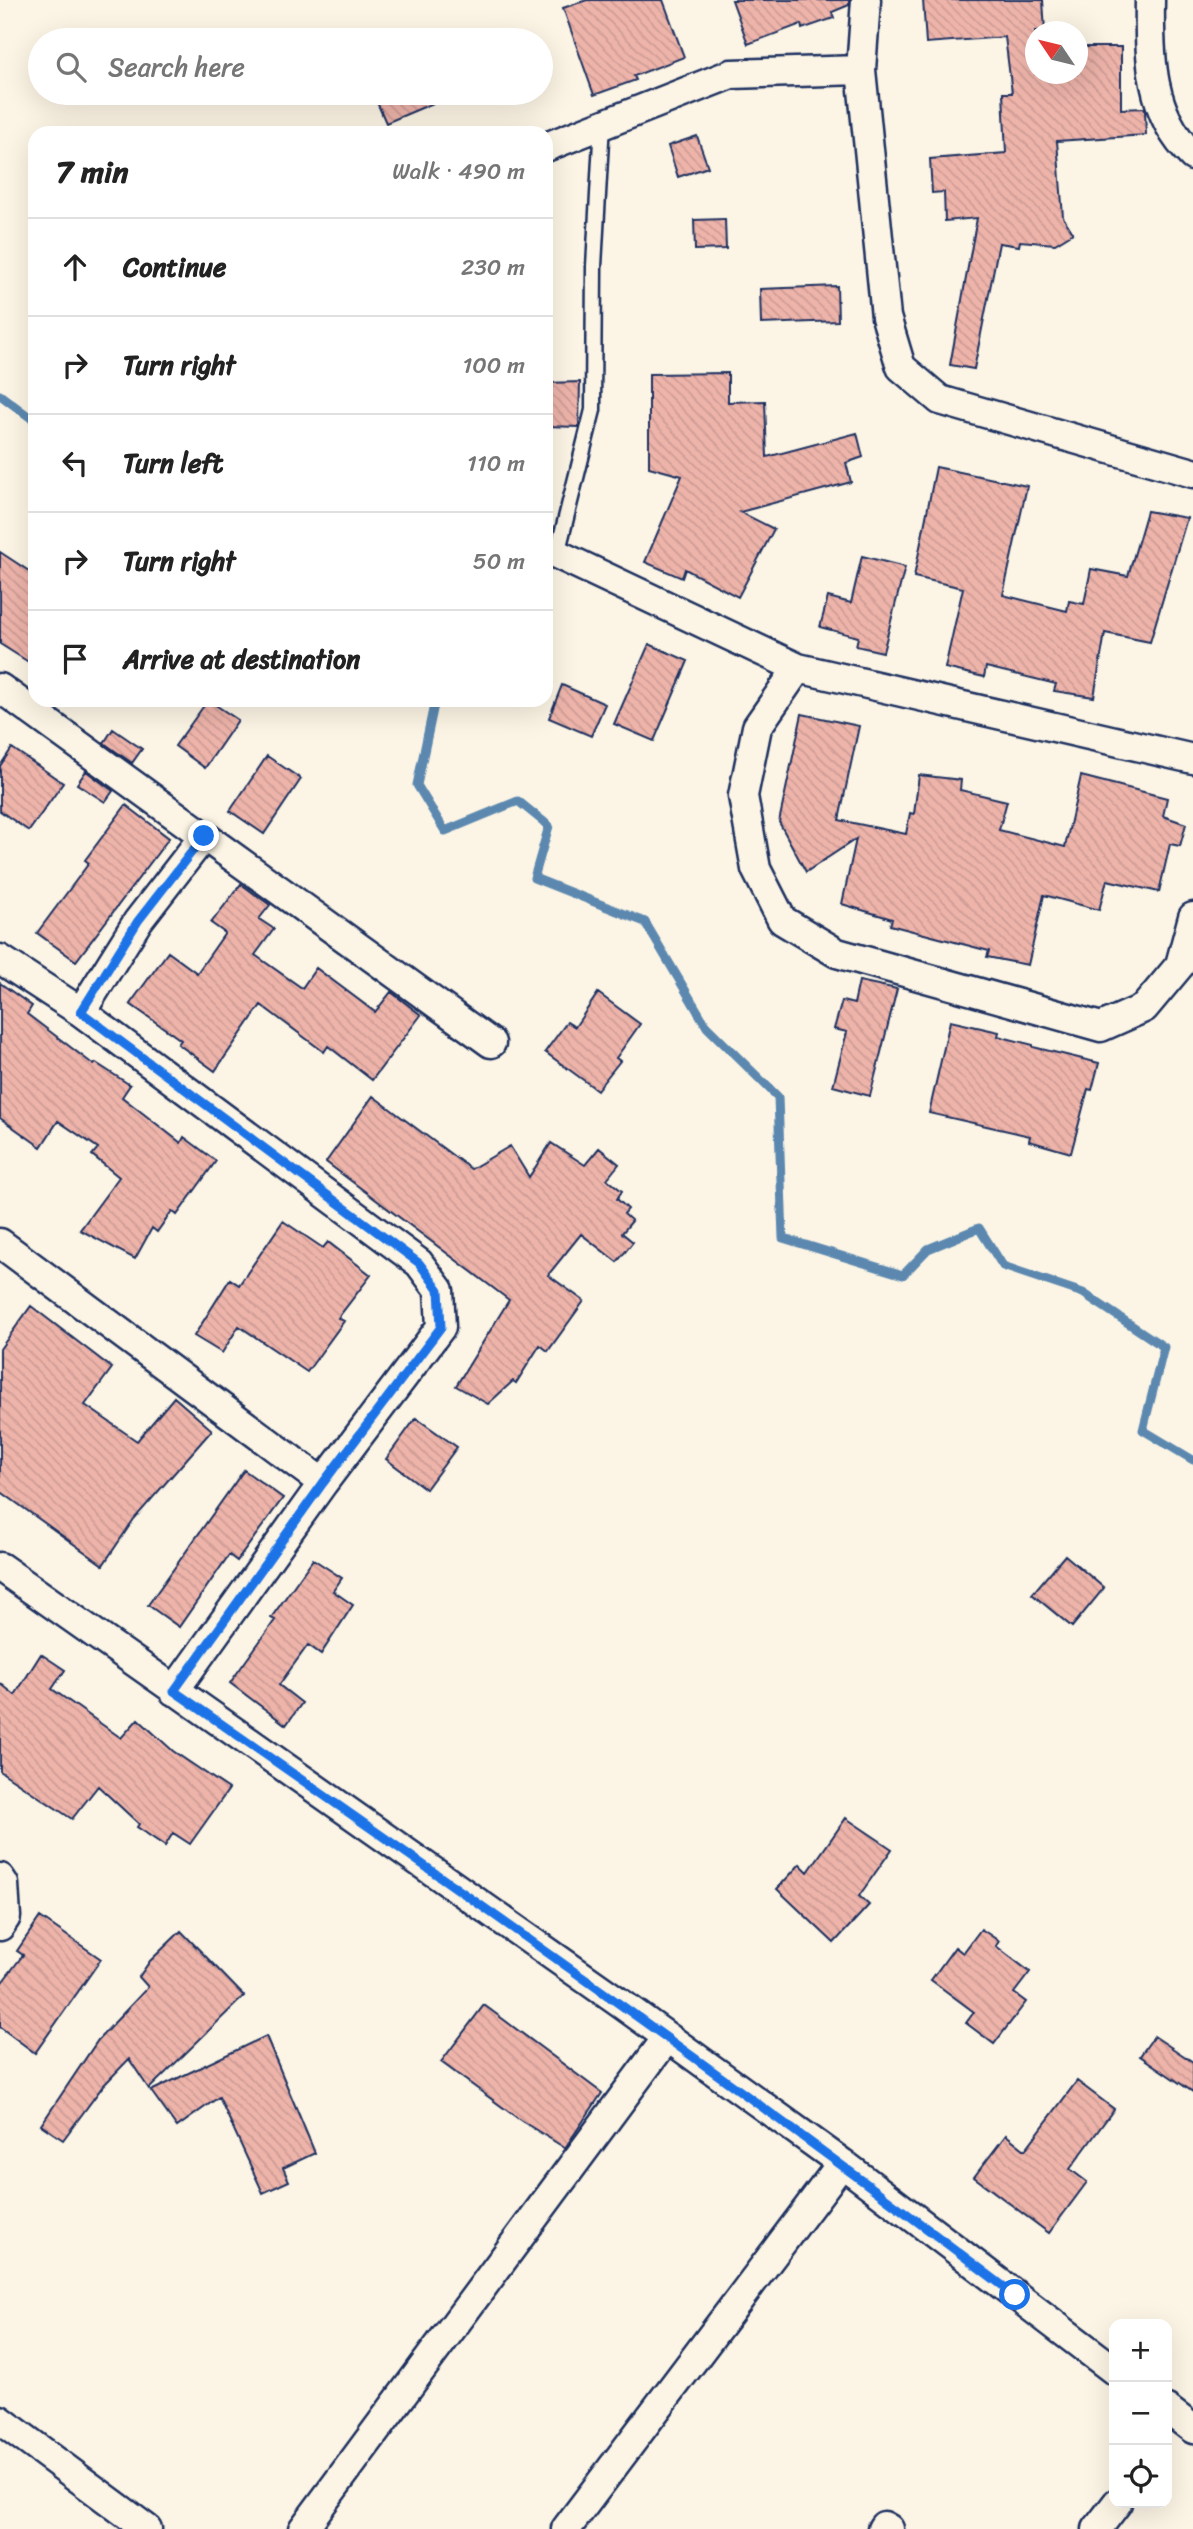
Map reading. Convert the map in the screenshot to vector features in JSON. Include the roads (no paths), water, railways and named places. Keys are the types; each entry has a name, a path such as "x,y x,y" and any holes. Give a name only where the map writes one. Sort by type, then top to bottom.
{"street":[{"path":"866,0 861,70 886,317 901,367 940,400 1193,472"},
{"path":"1150,0 1149,35 1160,110 1176,140 1193,156"},
{"path":"553,144 603,122 731,74 861,70"},
{"path":"553,553 798,668 1193,759"},
{"path":"798,668 757,727 743,796 756,869 782,920 837,953 1101,1027 1144,1008 1181,965 1193,917"},
{"path":"0,688 491,1043"},
{"path":"81,1012 138,921 204,836"},
{"path":"0,958 81,1012 419,1263 439,1290 441,1327 323,1483 174,1691"},
{"path":"0,1243 323,1483"},
{"path":"0,1567 842,2163 1109,2366"},
{"path":"0,1878 4,1884 6,1917 0,1926"},
{"path":"303,2529 667,2038"},
{"path":"565,2529 842,2163"},
{"path":"0,2420 147,2529"},
{"path":"1097,2529 1113,2508"},
{"path":"881,2529 884,2526 889,2529"}],"lane":[{"path":"553,545 593,410 594,266 603,122"}],"waterway":[{"path":"0,395 28,416"},
{"path":"434,707 417,785 445,831 518,801 549,826 534,878 645,922 707,1027 778,1097 783,1238 903,1275 928,1249 979,1228 1003,1266 1083,1293 1164,1347 1143,1430 1193,1460"}]}
